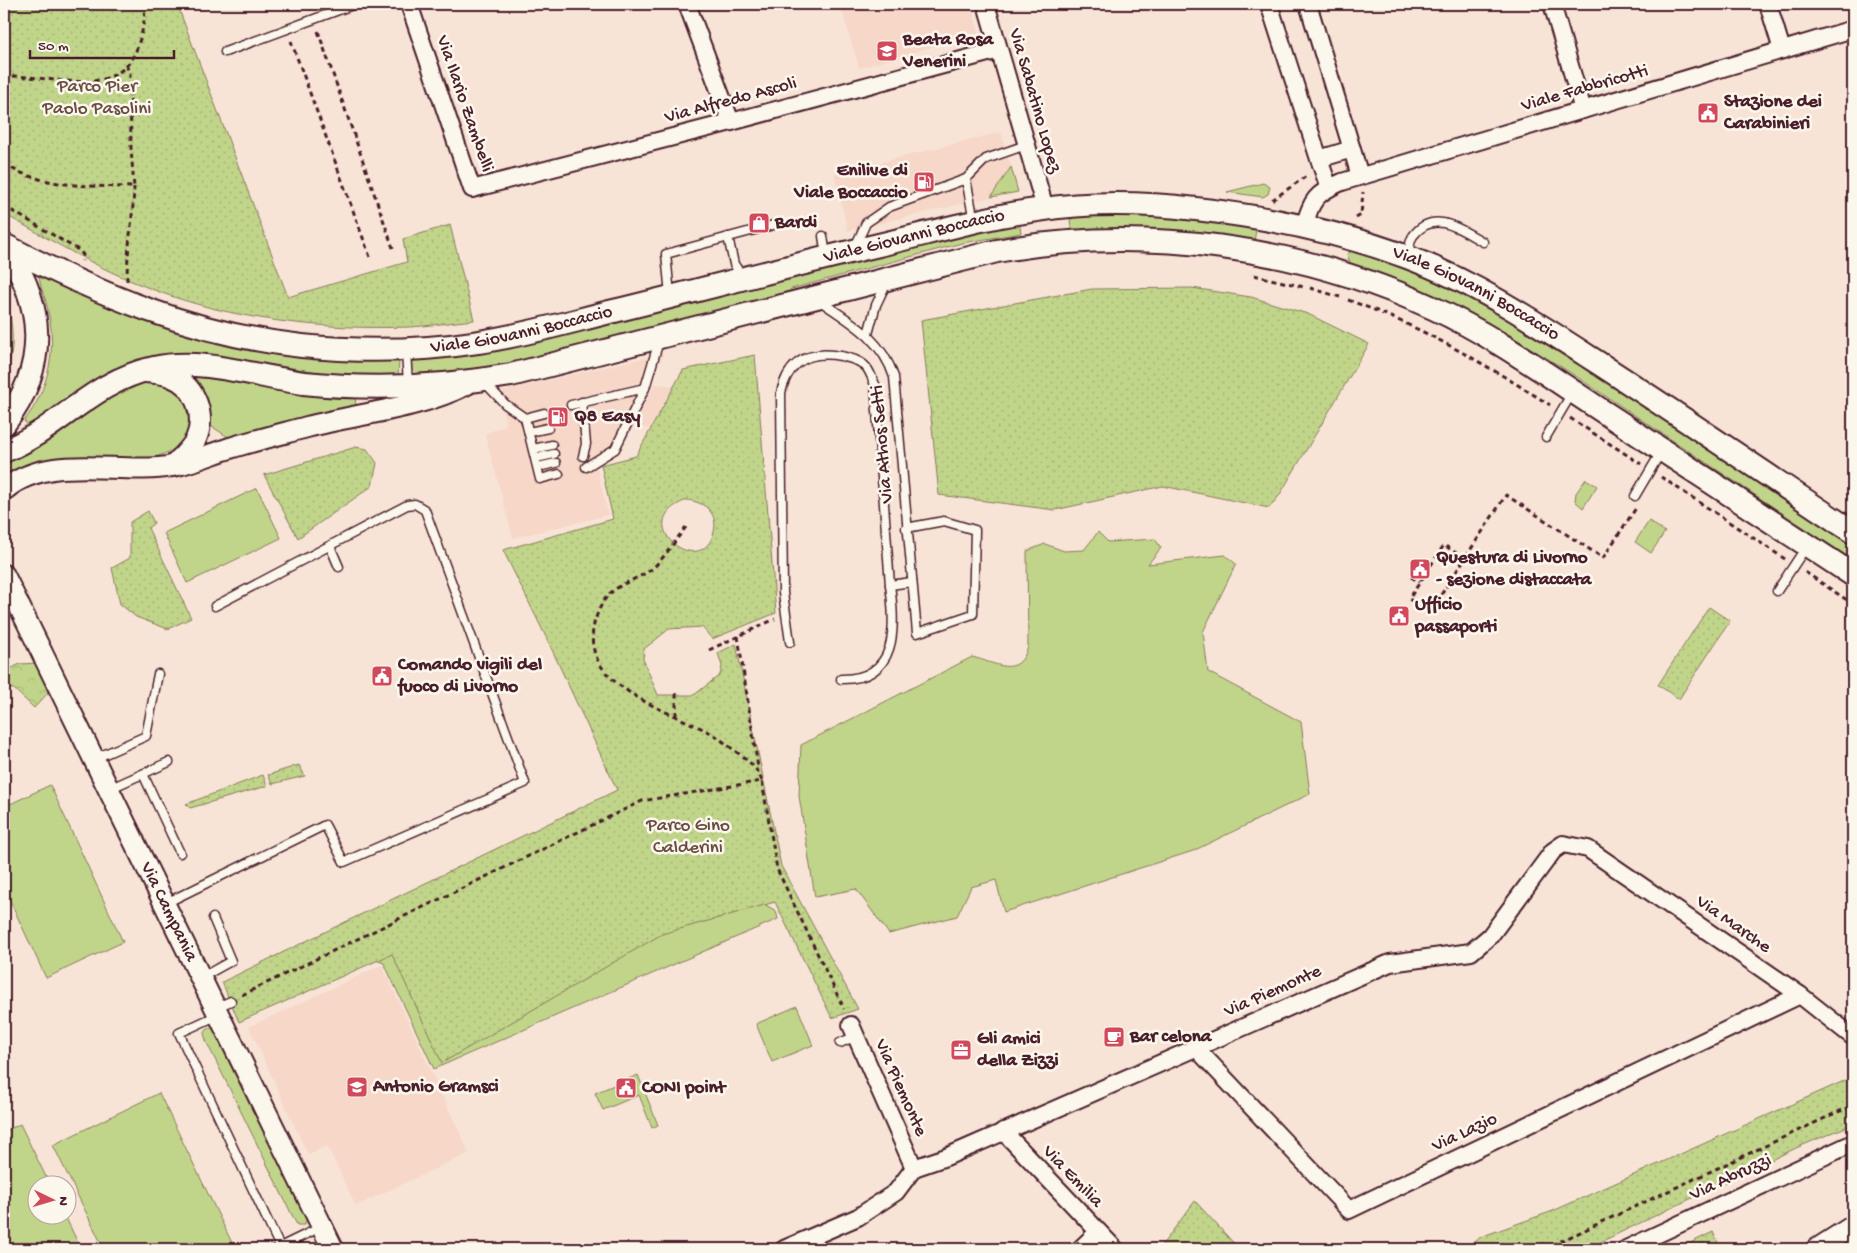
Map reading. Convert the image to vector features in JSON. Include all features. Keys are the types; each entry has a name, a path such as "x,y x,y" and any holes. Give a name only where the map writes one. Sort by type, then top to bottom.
{"main road":[{"name":"Viale Giovanni Boccaccio","path":"4,246 69,278 122,301 186,323 297,346 364,350 406,349 482,342 671,298 744,279 825,247 853,251 974,222 1044,208 1101,206 1185,208 1304,227 1407,257 1453,277 1536,324 1678,414 1853,532"},
{"path":"1044,208 1050,243"},
{"path":"1297,261 1304,227"},
{"name":"Viale Giovanni Boccaccio","path":"4,452 22,444 104,387 141,371 188,364 303,382 344,386 409,386 478,380 997,251 1050,243 1134,239 1249,250 1297,261 1376,284 1434,308 1494,340 1853,575"},
{"name":"Viale Giovanni Boccaccio","path":"4,246 16,264 28,289 36,331 34,360 26,387 4,424"}],"street":[{"name":"Via Ilario Zambelli","path":"409,4 472,189"},
{"path":"687,4 731,122"},
{"name":"Via Sabatino Lopez","path":"986,4 1044,208"},
{"path":"1269,4 1317,165 1329,188 1311,203 1304,227"},
{"path":"1308,4 1352,149 1362,175"},
{"path":"1552,4 1583,110"},
{"path":"1768,4 1782,50"},
{"name":"Viale Fabbricotti","path":"1329,188 1362,175 1853,29"},
{"name":"Via Alfredo Ascoli","path":"472,189 999,50"},
{"path":"1317,165 1352,149"},
{"path":"141,371 163,374 180,381 195,397 200,422 197,437 187,452 173,466"},
{"name":"Viale Giovanni Boccaccio","path":"4,490 21,478 42,471 77,468 127,470 173,466 303,428 440,396 478,380"},
{"name":"Via Campania","path":"4,575 200,978 221,1008 333,1249"},
{"name":"Via Piemonte","path":"784,1249 801,1246 858,1217 896,1192 914,1168 946,1157 1390,963 1402,963 1471,952 1490,936 1557,847 1570,844 1588,849"},
{"name":"Via Marche","path":"1588,849 1800,996 1853,1037"},
{"name":"Via Lazio","path":"1196,1048 1349,1210 1800,996"},
{"name":"Via Piemonte","path":"851,1025 914,1168"},
{"name":"Via Emilia","path":"1003,1131 1115,1249"},
{"name":"Via Abruzzi","path":"1626,1249 1853,1143"},
{"path":"1817,1249 1853,1226"},
{"path":"1080,1249 1098,1232"}],"lane":[{"path":"225,52 355,4"},
{"path":"853,251 866,224 889,206 966,179 986,159 1026,145"},
{"path":"966,179 974,222"},
{"path":"1407,257 1413,236 1429,223 1450,222 1484,242"},
{"path":"671,298 667,280 666,254 777,224"},
{"path":"728,237 734,264 744,279"},
{"path":"868,334 876,305 890,277"},
{"name":"Via Athos Setti","path":"812,296 868,334 890,363 894,377 906,528 917,633 973,614 975,530 944,521 906,528"},
{"path":"586,467 615,449 645,388 660,336"},
{"path":"406,349 409,386"},
{"path":"790,642 783,593 781,393 784,380 791,369 810,356 836,355 852,359 866,367 875,384 894,618 893,642 886,654 866,676 840,679"},
{"path":"478,380 505,404 525,418 530,432 540,479 559,474"},
{"path":"571,405 645,388"},
{"path":"1546,437 1573,391"},
{"path":"582,402 584,417 582,436 583,456"},
{"path":"525,418 544,412"},
{"path":"574,420 584,417"},
{"path":"530,432 548,428"},
{"path":"533,450 552,444"},
{"path":"1635,496 1662,450"},
{"path":"536,458 554,454"},
{"path":"538,467 556,463"},
{"path":"164,904 325,825 344,862 524,783 425,510 415,504 407,506 215,606"},
{"path":"1777,591 1807,545"},
{"path":"330,546 339,567"},
{"path":"890,585 912,582"},
{"path":"94,759 146,736 158,674"},
{"path":"109,789 169,762"},
{"path":"142,774 180,853"},
{"path":"200,978 232,961 213,918"},
{"path":"221,1008 179,1033 280,1247 322,1227"},
{"path":"840,1043 851,1025"}],"path":[{"path":"4,76 96,82 116,74 126,66 137,50 143,26 144,4"},
{"path":"318,33 393,248"},
{"path":"291,41 370,257"},
{"path":"118,282 127,286 127,255 134,212 130,74 126,66"},
{"path":"4,164 21,175 71,186 134,187"},
{"path":"1266,203 1317,165"},
{"path":"1349,218 1361,215 1362,175"},
{"path":"4,206 80,251 84,265"},
{"path":"1253,272 1258,277 1309,288 1394,316 1490,367 1543,401"},
{"path":"1268,275 1310,283 1354,296"},
{"path":"1451,340 1545,396"},
{"path":"1569,417 1637,461"},
{"path":"1664,479 1772,550"},
{"path":"1465,559 1444,545 1409,599 1430,612 1465,559 1506,495 1603,558 1637,506"},
{"path":"686,527 650,571 626,581 604,600 595,620 592,640 604,670 618,686 646,704 710,732 758,768"},
{"path":"1807,574 1853,604"},
{"path":"1411,577 1420,582"},
{"path":"709,650 776,619"},
{"path":"738,636 758,768 762,781 777,869 851,1025"},
{"path":"676,690 676,716"},
{"path":"221,1008 642,801 762,781"},
{"path":"1544,1249 1853,1105"},
{"path":"1558,1242 1561,1249"}],"shaded area":[{"name":"Beata Rosa Venerini","path":"840,4 971,4 979,33 859,68"},
{"path":"1001,132 1011,167 1007,177 991,197 848,231 834,174"},
{"path":"664,353 611,459 596,463 608,515 513,538 485,434 506,425 499,392"},
{"path":"655,384 673,386 650,429 632,426"},
{"name":"Antonio Gramsci","path":"382,965 469,1153 356,1206 327,1146 308,1155 249,1027"}],"green space":[{"name":"Parco Pier Paolo Pasolini","path":"4,4 177,4 288,297 407,262 403,239 450,225 474,320 409,327 343,327 277,321 212,308 149,288 111,272 4,214"},
{"path":"1011,167 1018,192 991,197"},
{"path":"1263,183 1270,187 1268,194 1263,197 1227,192"},
{"path":"1077,215 1175,216 1257,225 1254,241 1157,230 1080,231 1071,227 1070,220"},
{"path":"1019,221 1021,233 962,243 791,289 788,293 509,363 468,370 417,374 413,370 413,358"},
{"path":"1354,249 1386,257 1486,302 1853,543 1853,560 1571,373 1508,334 1420,290 1350,263 1347,254"},
{"path":"39,273 145,321 191,335 399,360 398,377 331,374 194,353 170,355 147,360 106,376 86,387 29,427 24,421 40,396 45,382 49,368 52,339 51,325"},
{"path":"1192,288 1251,297 1308,314 1369,344 1279,496 1269,508 1163,486 1055,510 939,495 921,320 1092,289"},
{"path":"4,293 12,326 12,348 4,380"},
{"name":"Parco Gino Calderini","path":"755,355 776,613 712,639 702,627 669,629 644,649 643,659 658,695 694,695 720,675 722,666 718,653 736,644 781,866 858,1009 832,1018 775,902 662,934 442,1063 392,954 239,1022 222,982 617,790 547,639 503,550 613,519 601,465 636,456 683,370","holes":["687,500 694,501 710,511 715,521 713,535 705,547 694,551 683,549 672,542 665,532 664,521 671,509"]},
{"path":"190,376 298,391 355,396 356,405 231,439 208,424 203,395"},
{"path":"161,380 184,393 193,418 181,443 167,453 150,458 131,460 50,460 22,467 4,478 4,461 83,410 139,381"},
{"path":"356,447 367,449 377,463 372,486 298,538 264,475"},
{"path":"1586,479 1597,486 1583,508 1575,501 1576,493"},
{"path":"257,488 281,538 187,583 164,533"},
{"path":"148,511 154,523 148,528 191,618 168,629 136,617 120,604 112,568 130,558 130,522"},
{"path":"1649,521 1665,532 1651,553 1635,542"},
{"path":"1098,532 1108,542 1155,539 1161,548 1148,564 1225,555 1236,564 1203,632 1208,672 1301,722 1310,794 1193,851 1004,912 996,880 971,887 957,916 889,934 856,889 815,897 799,796 801,745 972,657 997,665 1012,666 1018,663 1024,657 1028,647 1027,551 1045,544 1064,551 1084,550"},
{"path":"1709,607 1730,621 1679,699 1658,685"},
{"path":"37,663 47,675 48,693 34,708 14,689 4,688 4,666 8,670 20,664"},
{"path":"299,765 305,776 272,784 268,775"},
{"path":"263,775 267,786 190,808 186,804"},
{"path":"50,785 123,942 46,978 4,888 4,807"},
{"path":"764,904 776,911 778,919 434,1069 384,963 370,958 373,949"},
{"path":"797,1006 813,1045 772,1062 756,1024"},
{"path":"208,1028 215,1028 307,1217 305,1225 297,1225 207,1043 204,1034"},
{"path":"638,1075 658,1125 652,1128 639,1095 603,1110 595,1093"},
{"path":"1853,1077 1853,1124 1796,1148 1586,1249 1462,1249 1483,1236 1553,1211"},
{"path":"159,1093 235,1249 104,1249 78,1196 78,1176 68,1176 53,1145"},
{"path":"20,1124 46,1176 28,1176 28,1226 70,1226 81,1249 4,1249 4,1132"},
{"path":"1195,1201 1239,1249 1159,1249"},
{"path":"1713,1232 1721,1249 1678,1249"}],"place":[{"name":"Beata Rosa Venerini","path":"887,51"},
{"name":"Stazione dei Carabinieri","path":"1708,113"},
{"name":"Enilive di Viale Boccaccio","path":"924,182"},
{"name":"Bardi","path":"759,223"},
{"name":"Q8 Easy","path":"558,417"},
{"name":"Questura di Livorno - sezione distaccata","path":"1420,569"},
{"name":"Ufficio passaporti","path":"1399,616"},
{"name":"Comando vigili del fuoco di Livorno","path":"382,676"},
{"name":"Bar celona","path":"1114,1037"},
{"name":"Gli amici della Zizzi","path":"961,1050"},
{"name":"Antonio Gramsci","path":"357,1087"},
{"name":"CONI point","path":"626,1088"}]}
